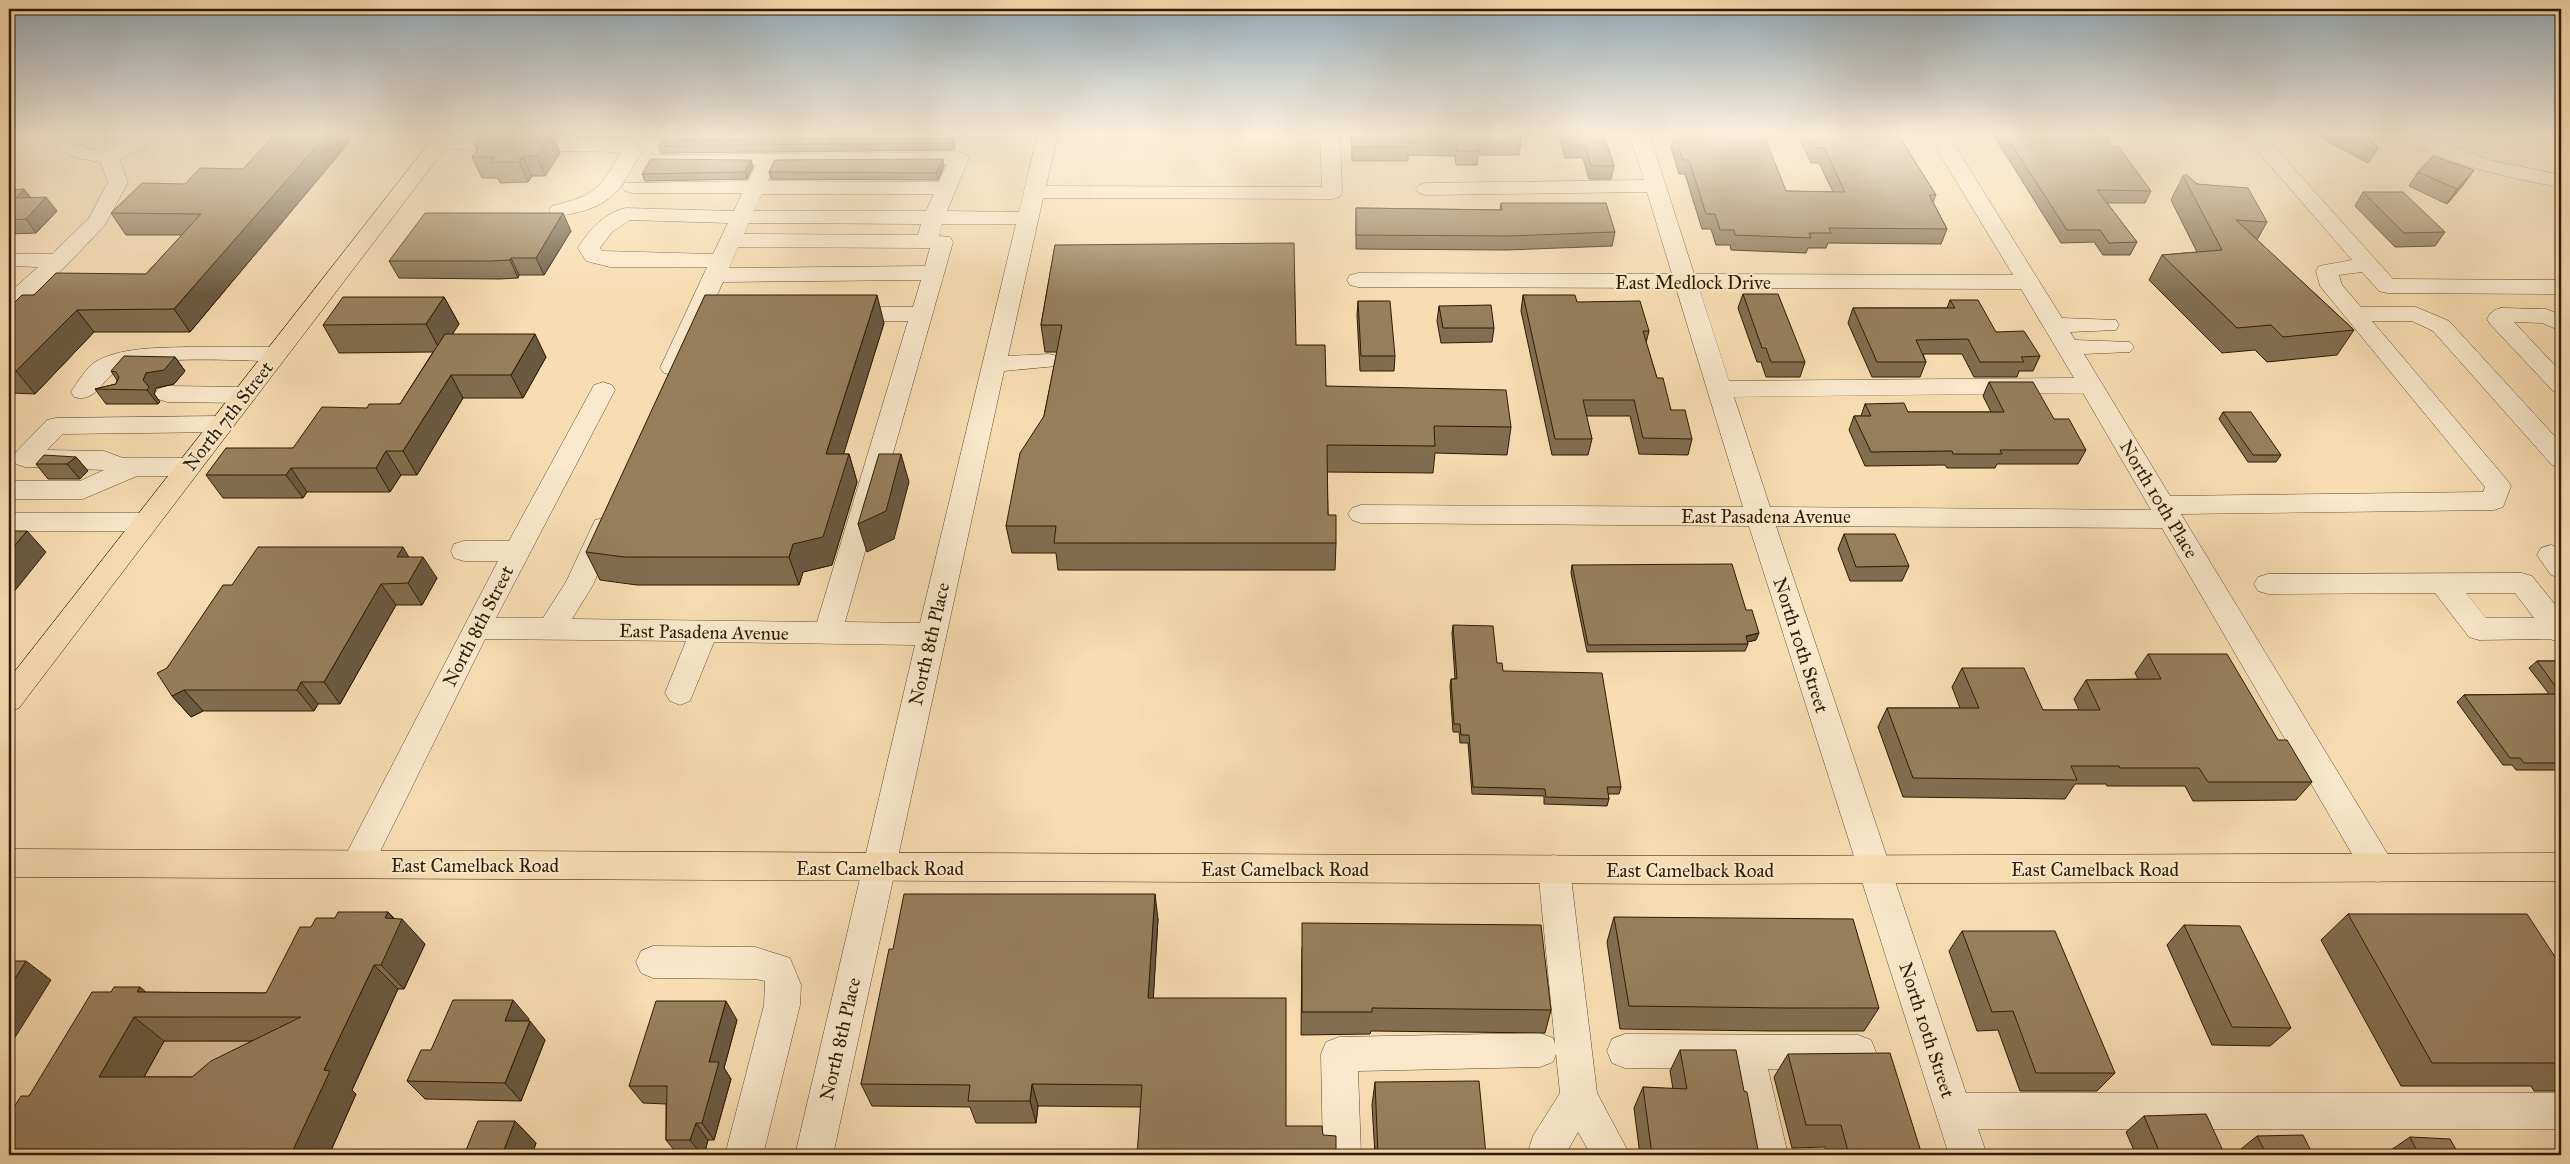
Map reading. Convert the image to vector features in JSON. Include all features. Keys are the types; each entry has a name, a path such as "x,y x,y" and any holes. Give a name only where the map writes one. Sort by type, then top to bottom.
{"main road":[{"name":"North 7th Street","path":"9,700 405,187"},
{"name":"East Camelback Road","path":"9,863 879,868 1876,870 2561,867"}],"street":[{"path":"9,304 58,261 98,221 115,187"},
{"path":"559,210 587,204 608,192 611,187"},
{"path":"665,386 729,240 756,187"},
{"path":"817,187 948,188 932,219 927,242"},
{"name":"North 8th Place","path":"814,1155 931,634 1035,187"},
{"path":"934,273 717,268 610,260 594,256 589,248 597,234 613,220 626,214 932,219 1031,205 1332,193 1332,187"},
{"path":"1426,189 1555,187"},
{"name":"North 10th Street","path":"1656,187 1760,515 1968,1155"},
{"name":"North 10th Place","path":"1971,187 2068,347 2378,868"},
{"path":"2300,187 2387,286 2561,287"},
{"path":"729,240 942,242 827,634"},
{"path":"9,260 58,261"},
{"path":"2368,264 2326,271 2331,286 2354,314 2416,314 2441,326 2561,459"},
{"name":"East Medlock Drive","path":"1358,280 2029,282"},
{"path":"696,313 725,313"},
{"path":"824,314 922,314"},
{"name":"East Pasadena Avenue","path":"1361,514 1760,515 2166,512 2494,501 2498,486 2354,314"},
{"path":"2560,323 2546,316 2501,315 2498,319 2561,386"},
{"path":"2054,325 2108,325"},
{"path":"2068,347 2122,347"},
{"path":"108,392 83,392 104,368 133,359 169,355 276,354"},
{"path":"994,364 1049,361"},
{"path":"1720,389 2090,385"},
{"name":"North 8th Street","path":"357,864 476,628 603,390"},
{"path":"166,394 245,395"},
{"path":"17,466 56,426 222,424"},
{"path":"17,466 104,460 120,467 189,467"},
{"path":"9,490 83,490 133,467"},
{"path":"551,630 579,585 614,503"},
{"path":"9,522 146,522"},
{"path":"464,551 517,551"},
{"path":"2268,584 2522,583 2560,630"},
{"path":"2443,584 2479,629 2560,630"},
{"name":"East Pasadena Avenue","path":"476,628 931,634"},
{"path":"680,694 704,632"},
{"path":"1554,869 1579,1097 1611,1155"},
{"path":"653,962 755,963 778,969 784,985 782,1005 744,1155"},
{"path":"1342,1155 1339,1054 1540,1050"},
{"path":"1625,1051 1858,1052"},
{"path":"1746,1051 1769,1155"},
{"path":"1546,1155 1546,1149 1579,1097"},
{"path":"1953,1111 2561,1111"}],"shaded area":[{"path":"164,1041 278,1041 261,1075 131,1100"}],"building":[{"path":"138,187 280,187 174,309 77,310 16,371 9,371 9,308 22,295 34,295 56,273 146,274 201,214 111,213"},
{"path":"1698,187 1785,187 1786,191 1845,192 1843,187 1931,187 1936,195 1929,195 1947,229 1829,228 1831,233 1809,233 1811,238 1735,235 1734,230 1720,230 1715,214 1706,214"},
{"path":"2039,187 2148,187 2151,191 2097,190 2137,242 2109,243 2100,230 2067,230"},
{"path":"2189,187 2248,188 2267,222 2236,220 2354,330 2283,337 2271,325 2237,328 2162,255 2222,250"},
{"path":"24,189 16,198 46,197 26,219 9,220 9,190"},
{"path":"2363,192 2403,192 2445,232 2404,233"},
{"path":"1501,203 1606,203 1615,232 1509,236 1356,235 1356,208 1502,210"},
{"path":"425,213 563,213 536,258 511,258 510,260 491,261 389,261"},
{"path":"1294,243 1296,345 1325,345 1326,386 1506,390 1511,427 1434,426 1435,446 1327,445 1328,515 1336,515 1336,543 1054,543 1056,526 1006,526 1020,453 1044,416 1062,325 1041,325 1055,245"},
{"path":"1743,294 1778,294 1805,362 1771,362 1766,348 1762,348"},
{"path":"705,295 877,295 826,454 849,454 823,537 793,544 789,557 624,557 586,552"},
{"path":"1523,295 1575,295 1577,302 1640,301 1649,331 1643,331 1657,378 1663,378 1671,410 1685,410 1692,439 1643,438 1634,400 1583,400 1592,439 1555,439"},
{"path":"343,297 444,297 426,324 323,325"},
{"path":"1950,300 1978,300 1996,332 2024,331 2040,356 2021,357 2024,362 1980,362 1968,339 1916,340 1926,362 1877,362 1853,308 1955,308"},
{"path":"1358,301 1390,301 1395,356 1361,356"},
{"path":"1491,305 1494,328 1443,328 1439,306"},
{"path":"445,334 535,334 511,375 451,375 403,451 386,451 376,468 291,468 286,475 206,475 226,448 293,448 322,407 367,408 369,404 400,404"},
{"path":"124,356 175,357 164,370 146,373 143,380 149,387 147,390 95,389 116,384 119,377 116,372 111,371"},
{"path":"1989,382 2033,382 2054,419 2069,419 2086,450 2000,450 2002,454 1953,454 1952,451 1871,452 1854,416 1871,416 1865,404 1904,403 1908,412 2004,412"},
{"path":"2223,412 2251,412 2281,455 2253,455"},
{"path":"879,454 901,454 886,511 858,524"},
{"path":"44,455 76,457 67,464 36,464"},
{"path":"9,531 27,531 9,552"},
{"path":"1844,534 1895,534 1909,566 1856,567"},
{"path":"258,547 403,547 397,557 423,557 408,583 381,584 324,682 301,682 297,690 184,690 172,696 157,673 167,668 223,585 232,585"},
{"path":"1732,564 1746,610 1752,610 1759,633 1746,636 1748,644 1588,645 1572,565"},
{"path":"1453,625 1493,626 1497,663 1502,663 1503,671 1602,673 1621,787 1607,787 1609,799 1546,797 1545,789 1473,787 1469,735 1461,735 1460,724 1454,724 1451,679 1457,679"},
{"path":"2148,654 2227,654 2278,740 2287,740 2312,782 2208,782 2199,768 2120,768 2119,766 2071,766 2077,780 1913,778 1887,708 1979,708 1962,668 2024,668 2043,710 2100,710 2086,680 2161,679"},
{"path":"2537,661 2561,661 2561,694"},
{"path":"2561,694 2561,763 2524,763 2520,758 2510,758 2464,695"},
{"path":"904,894 1155,894 1148,998 1286,998 1286,1126 1322,1126 1323,1135 1336,1136 1336,1155 1137,1155 1142,1085 1032,1084 1030,1101 968,1101 970,1085 861,1084 889,949 893,949"},
{"path":"338,912 388,912 385,918 402,919 381,965 374,965 324,1070 330,1071 293,1150 9,1149 9,1115 21,1096 29,1096 92,992 111,992 114,987 140,987 137,992 266,993 300,927 311,927 316,918 335,918","holes":["134,1017 301,1017 211,1061 192,1077 99,1077"]},
{"path":"2348,914 2527,914 2561,966 2561,1063 2432,1063"},
{"path":"1614,917 1853,919 1879,1008 1629,1006"},
{"path":"1302,923 1541,925 1551,1010 1372,1008 1372,1012 1302,1012"},
{"path":"2184,925 2240,926 2291,1028 2232,1027"},
{"path":"1962,931 2055,931 2115,1073 2036,1073 2013,1011 1992,1012"},
{"path":"9,961 26,961 9,988"},
{"path":"453,1000 513,1000 505,1021 530,1021 505,1083 407,1081 421,1050 431,1050"},
{"path":"656,1001 726,1001 709,1062 719,1062 702,1123 696,1123 690,1140 666,1140 667,1086 629,1086"},
{"path":"1680,1050 1736,1050 1744,1091 1747,1092 1759,1155 1652,1155 1643,1087 1687,1089"},
{"path":"1890,1053 1922,1155 1849,1155 1841,1125 1806,1125 1788,1054"},
{"path":"1479,1081 1486,1155 1378,1155 1375,1082"},
{"path":"2206,1114 2225,1155 2181,1155 2179,1152 2160,1153 2144,1116"},
{"path":"478,1121 515,1121 504,1150 497,1150 495,1155 464,1155"},
{"path":"2303,1135 2313,1155 2267,1155 2257,1136"},
{"path":"2410,1137 2450,1139 2459,1155 2419,1155"}]}
